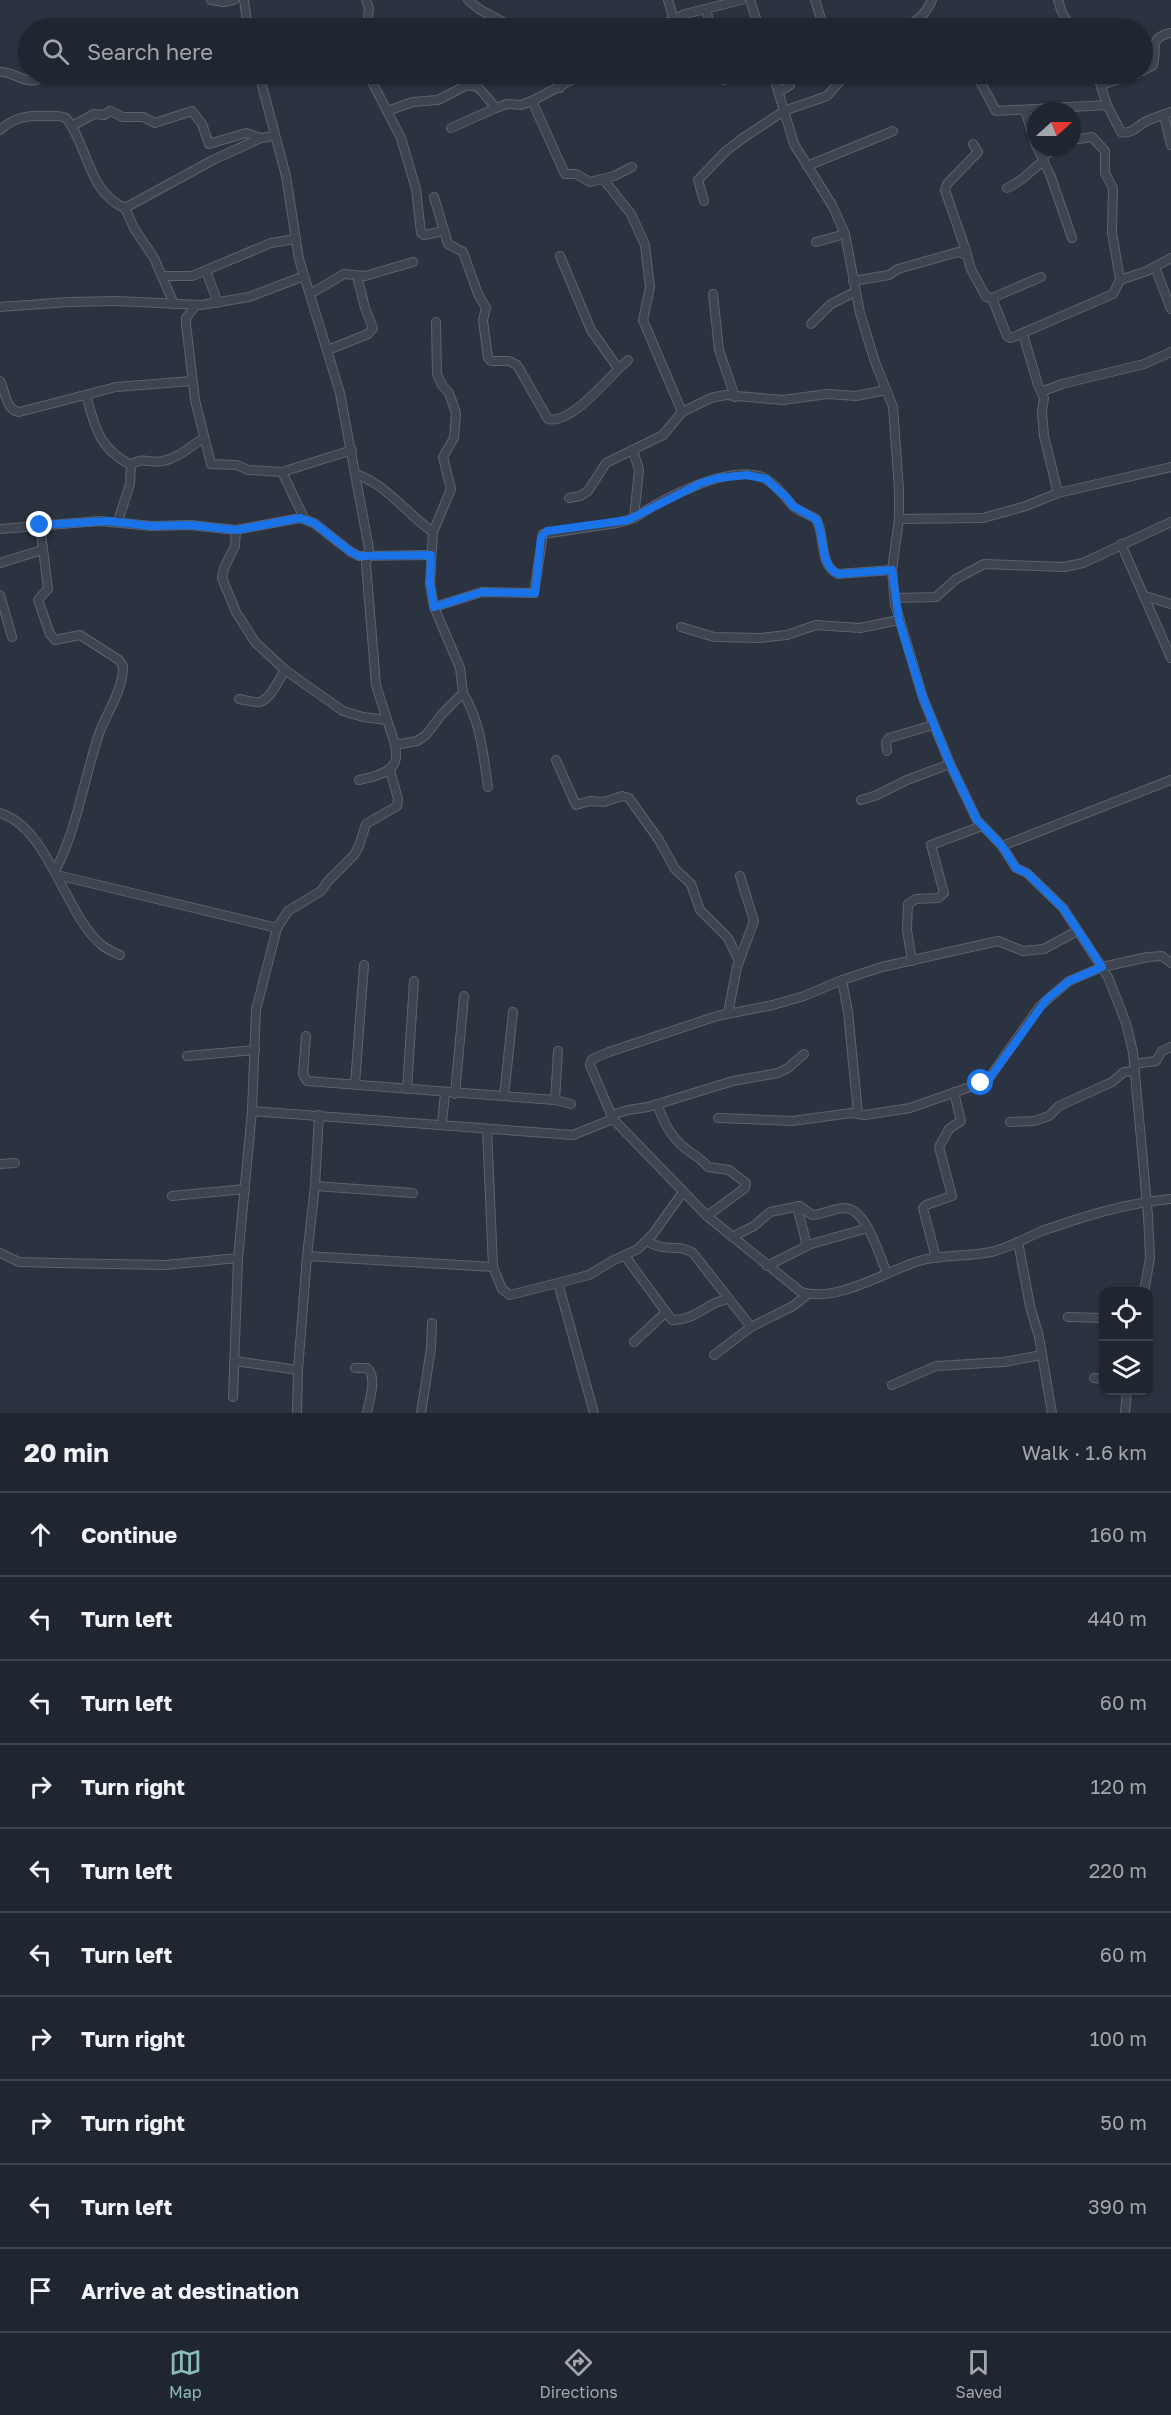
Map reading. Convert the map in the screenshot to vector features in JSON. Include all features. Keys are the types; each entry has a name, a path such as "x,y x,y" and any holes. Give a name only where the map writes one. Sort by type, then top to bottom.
{"street":[{"path":"211,0 223,2 234,0"},
{"path":"244,0 247,18"},
{"path":"366,0 369,8 368,18"},
{"path":"468,0 478,9 495,18"},
{"path":"668,0 673,18"},
{"path":"680,18 741,0"},
{"path":"750,0 756,18"},
{"path":"815,0 821,18"},
{"path":"921,18 932,0"},
{"path":"1058,0 1065,18"},
{"path":"706,9 708,18"},
{"path":"1153,65 1155,43 1162,36 1171,33"},
{"path":"0,72 10,72 18,76"},
{"path":"261,84 286,176 295,239 304,276 340,393 369,549 366,564 375,679 378,696 395,745 396,761 390,770 359,780"},
{"path":"373,84 401,138 413,176 421,233 424,235 444,231"},
{"path":"558,84 560,88"},
{"path":"451,128 507,104 521,105 532,101 567,84"},
{"path":"776,84 794,144 832,205 844,234 855,292 894,412 898,458 899,519 892,570 895,598 899,620 933,725 982,826 1002,846 1016,868 1027,873 1061,905 1111,981 1131,1041 1147,1201 1150,1258 1145,1287"},
{"path":"778,92 790,84"},
{"path":"704,201 698,185 699,179 733,145 784,111 826,96 837,84"},
{"path":"981,84 995,111 1025,110 1027,118"},
{"path":"1104,84 1101,85 1107,105 1118,129 1125,134 1147,121 1168,114 1171,145"},
{"path":"387,111 413,102 442,99 467,85 478,87 496,108"},
{"path":"532,101 565,174 576,174 590,182 604,180 632,167"},
{"path":"1081,107 1107,105"},
{"path":"72,126 94,114 104,115 110,111 123,117 143,117 155,123 192,111 202,124 209,144 246,133 261,138"},
{"path":"0,116 3,127 30,115 66,117 101,188 116,204 125,208 134,228 154,258 174,304"},
{"path":"807,166 893,131"},
{"path":"125,208 213,160 261,138 274,135"},
{"path":"992,298 1008,338 1023,334 1113,294 1120,280 1112,232 1113,188 1105,173 1106,151 1092,136 1081,138"},
{"path":"973,144 978,152 947,184 945,190 970,269 987,299 1041,277"},
{"path":"1041,156 1072,238"},
{"path":"1008,188 1023,181 1030,170 1047,156"},
{"path":"604,180 631,214 645,245 650,287 643,320 682,412"},
{"path":"434,197 449,246 463,252 480,299 486,308 483,320 489,360 509,361 517,365 548,419 564,418 602,386 628,360"},
{"path":"816,242 844,234"},
{"path":"162,276 188,277 272,243 295,239"},
{"path":"853,281 889,275 898,269 958,252 967,255"},
{"path":"560,256 577,302 591,330 618,368"},
{"path":"1120,280 1155,267 1171,258"},
{"path":"310,294 344,274 357,276 414,262"},
{"path":"1155,267 1171,309"},
{"path":"206,271 218,303"},
{"path":"0,308 88,302 195,305 218,303 249,297 304,276"},
{"path":"328,350 368,334 374,328 365,308 357,276"},
{"path":"811,324 831,304 855,292"},
{"path":"713,294 719,350 735,397"},
{"path":"195,305 186,322 192,381 211,464 237,465 248,470 282,472 352,450"},
{"path":"436,322 437,374 449,393 456,413 454,438 443,457 450,493 433,532 430,584 434,607 460,668 463,693 473,711 482,741 488,787"},
{"path":"1023,334 1044,398 1042,412 1044,436 1058,493"},
{"path":"1041,392 1062,384 1144,364 1171,352"},
{"path":"0,381 8,404 17,412 135,384 192,381"},
{"path":"569,498 585,494 606,463 663,435 682,412 711,398 725,395 783,400 827,394 856,396 886,390"},
{"path":"86,395 94,423 110,452 131,465"},
{"path":"131,465 140,459 157,462 171,459 204,438"},
{"path":"633,450 639,470 634,518"},
{"path":"118,521 130,484 131,465"},
{"path":"899,519 983,518 1026,506 1058,493 1171,467"},
{"path":"282,472 304,518 355,554 368,557 431,555"},
{"path":"356,474 374,482 401,503 417,521 433,532"},
{"path":"434,607 482,592 534,593 543,534 617,523 634,518 701,483 718,478 747,475 761,476 793,506 816,519 827,563 833,572 838,574 892,570"},
{"path":"0,529 118,521 151,526 190,525 236,530 291,518 304,518"},
{"path":"895,598 936,597 956,579 984,564 1064,567 1099,556 1171,522"},
{"path":"40,525 48,589 38,600 53,638 60,641 80,635 119,660 123,666 120,682 100,732 66,847 56,873"},
{"path":"236,530 235,546 223,572 225,585 242,624 255,642 285,670 343,711 363,717 387,720"},
{"path":"1121,544 1171,658"},
{"path":"0,563 42,550"},
{"path":"0,595 12,637"},
{"path":"1145,596 1171,604"},
{"path":"681,627 714,637 760,638 787,635 816,625 860,628 899,620"},
{"path":"239,699 262,701 275,687 285,670"},
{"path":"395,745 417,741 426,735 442,714 463,693"},
{"path":"887,751 886,742 889,738 933,725"},
{"path":"556,760 576,805 590,801 603,802 622,796 629,798 675,868 691,884 700,910 728,939 739,961"},
{"path":"861,800 877,795 913,777 950,764"},
{"path":"233,1397 238,1258 252,1111 255,1010 276,928 288,911 322,890 354,855 360,846 366,824 397,806 398,799 390,770"},
{"path":"1002,846 1171,780"},
{"path":"0,813 12,818 22,827 56,873 92,934 104,947 120,955"},
{"path":"912,961 907,930 908,904 916,899 938,898 944,893 931,845 982,826"},
{"path":"56,873 276,928"},
{"path":"728,1013 739,961 754,921 740,876"},
{"path":"1077,931 1048,948 1028,952 999,941 842,980 804,996 728,1013 630,1044 592,1059 591,1070 612,1117 683,1192 707,1216 767,1266 801,1292 808,1294 825,1295 919,1261 992,1252 1102,1211 1147,1201 1171,1199"},
{"path":"718,1118 786,1121 902,1110 987,1081 1046,1000 1069,981 1102,967 1157,956 1171,963"},
{"path":"355,1084 364,965"},
{"path":"842,980 848,1012 858,1113"},
{"path":"407,1089 414,981"},
{"path":"455,1094 464,996"},
{"path":"504,1096 513,1012"},
{"path":"306,1036 303,1074 304,1078 313,1082 555,1100 571,1104"},
{"path":"1010,1122 1034,1121 1049,1116 1059,1106 1112,1082 1124,1072 1160,1059 1162,1051 1171,1047"},
{"path":"187,1056 255,1050"},
{"path":"555,1100 558,1051"},
{"path":"252,1111 573,1136 612,1117 733,1081 783,1071 804,1054"},
{"path":"936,1258 923,1208 950,1197 952,1194 939,1147 949,1129 962,1121 954,1092"},
{"path":"442,1124 444,1093"},
{"path":"657,1104 667,1128 676,1141 708,1167 729,1170 746,1183 745,1188 707,1216"},
{"path":"297,1413 298,1370 315,1186 319,1115"},
{"path":"487,1129 493,1267 502,1289 508,1294 593,1274 612,1261 625,1256 647,1241 683,1192"},
{"path":"0,1164 15,1163"},
{"path":"315,1186 413,1193"},
{"path":"172,1196 245,1189"},
{"path":"732,1237 754,1226 770,1212 797,1206 803,1206 812,1215 843,1208 852,1210 868,1228 887,1273"},
{"path":"797,1206 807,1246"},
{"path":"767,1266 807,1246 868,1228"},
{"path":"647,1241 659,1248 683,1248 693,1253 751,1328"},
{"path":"1018,1242 1052,1413"},
{"path":"0,1253 19,1262 56,1263 165,1265 238,1258"},
{"path":"307,1256 493,1267"},
{"path":"625,1256 672,1320 696,1314 716,1302 727,1299"},
{"path":"558,1283 594,1413"},
{"path":"714,1354 751,1328 793,1306 808,1294"},
{"path":"634,1342 666,1312"},
{"path":"1068,1317 1099,1318"},
{"path":"421,1413 431,1348 432,1323"},
{"path":"892,1384 936,1366 1004,1362 1042,1355"},
{"path":"235,1361 298,1370"},
{"path":"355,1368 367,1368 371,1372 373,1381 367,1413"},
{"path":"1125,1413 1127,1395"}],"route":[{"path":"40,525 118,521 151,526 190,525 236,530 291,518 304,518 359,556 431,555 430,584 434,607 482,592 535,593 541,537 547,531 617,523 634,518 701,483 718,478 761,476 793,506 816,519 827,563 833,572 838,574 892,570 895,604 923,698 950,764 977,820 1002,846 1016,868 1027,873 1060,904 1102,967 1069,981 1046,1000 989,1079 981,1083"}]}
